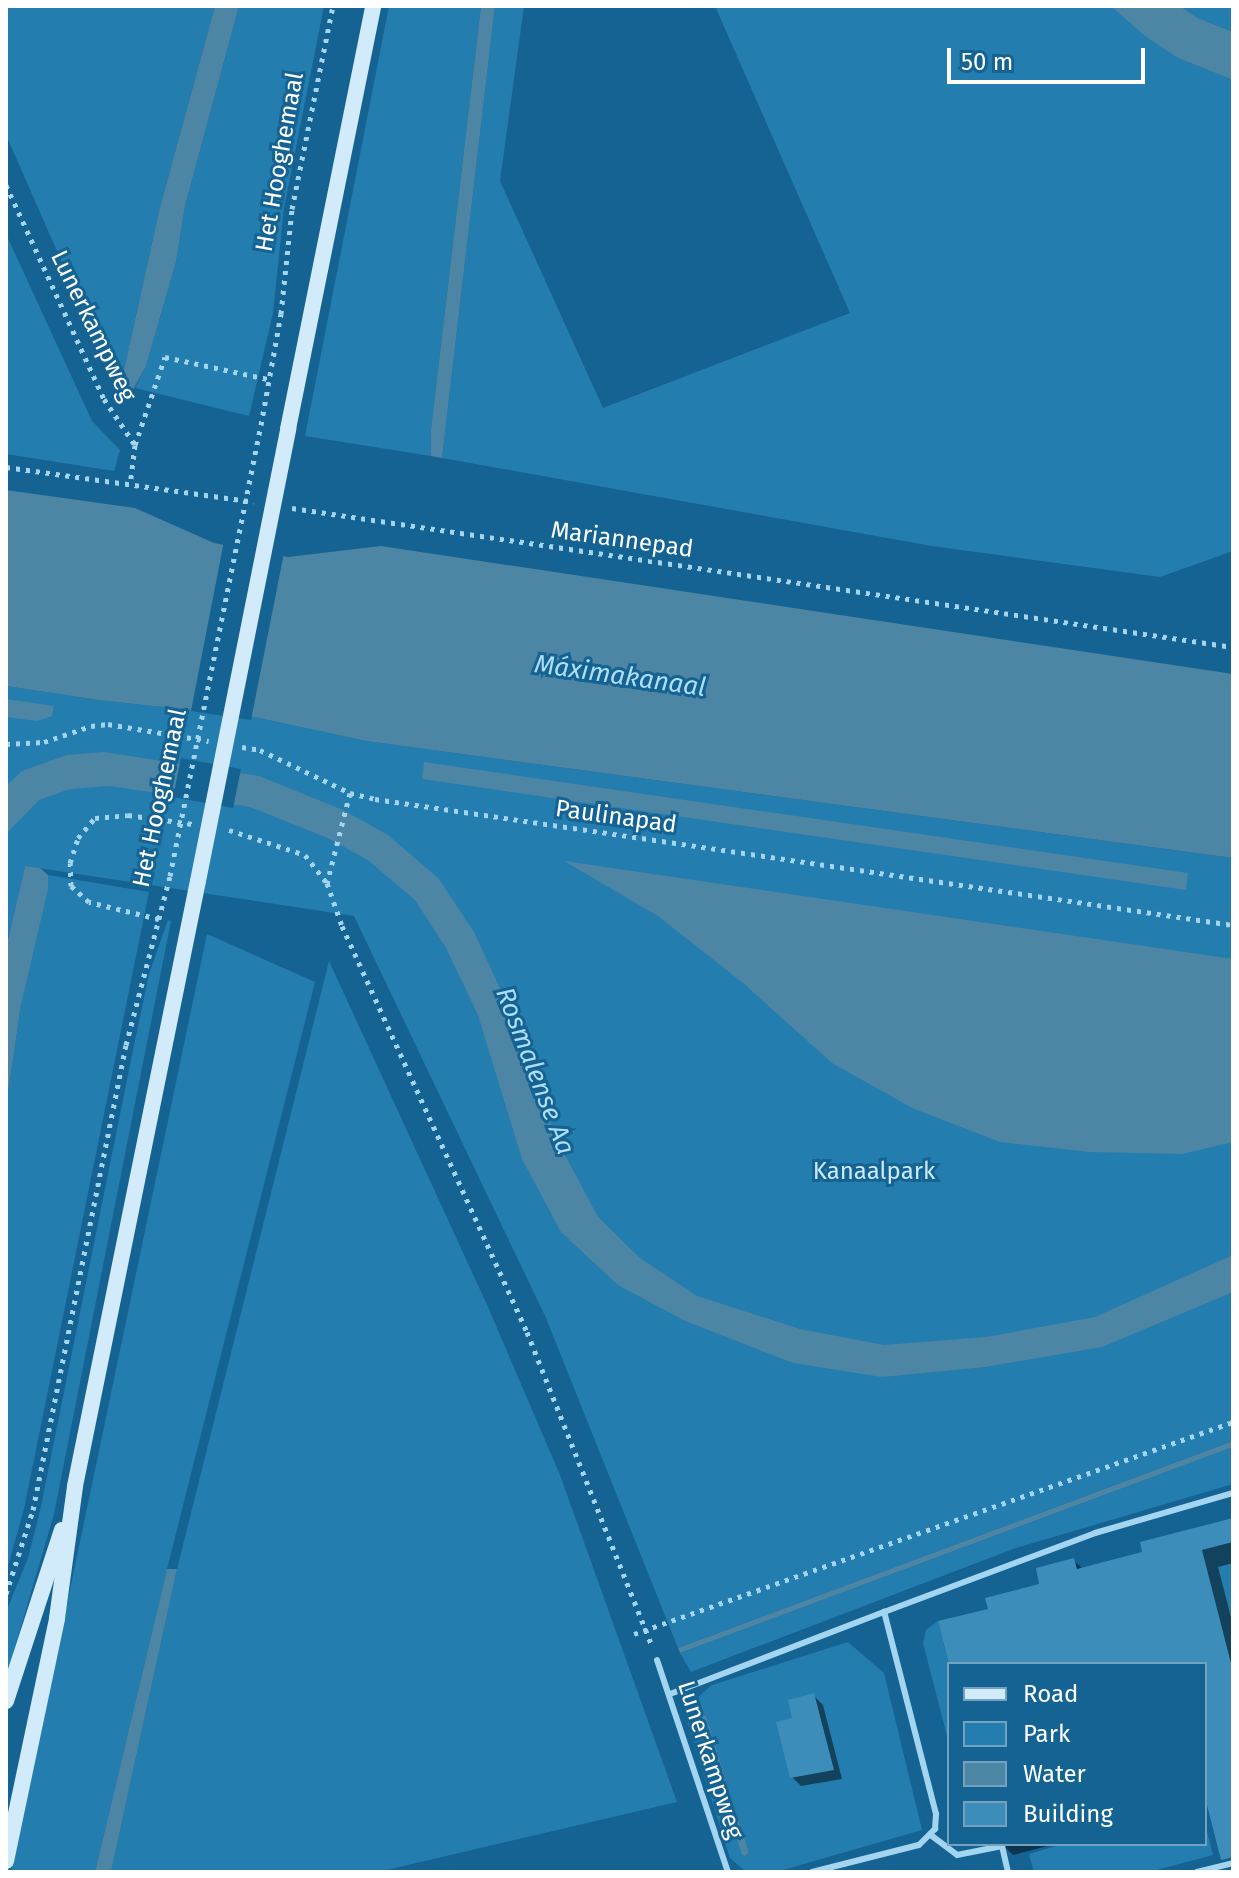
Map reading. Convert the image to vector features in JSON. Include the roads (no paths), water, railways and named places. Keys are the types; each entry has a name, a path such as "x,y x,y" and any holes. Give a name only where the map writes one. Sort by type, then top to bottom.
{"street":[{"path":"6,1861 57,1618 75,1486 373,6"},
{"path":"6,1701 75,1486"}],"lane":[{"path":"670,1694 1095,1533 1233,1493"},
{"path":"812,1872 919,1845 932,1836 936,1814 884,1612"},
{"name":"Lunerkampweg","path":"657,1660 728,1872"},
{"path":"932,1836 957,1855 1002,1846 1008,1872"},
{"path":"1197,1872 1233,1863"}],"water":[{"path":"215,6 239,6 185,206 176,262 146,366 127,401 119,392 160,207"},
{"path":"481,6 495,6 442,458 431,456 431,429"},
{"path":"1111,6 1180,6 1198,18 1233,32 1233,80 1178,58 1145,36"},
{"name":"Máximakanaal","path":"6,490 135,508 214,543 288,557 381,546 1233,674 1233,858 366,741 254,717 98,700 6,686"},
{"path":"6,699 54,706 52,716 37,721 6,717"},
{"path":"104,752 259,776 343,810 388,835 439,879 474,932 504,997 557,1140 598,1217 640,1258 697,1296 800,1329 884,1345 986,1337 1095,1317 1233,1255 1233,1292 1102,1347 985,1367 882,1377 793,1363 683,1320 618,1285 561,1232 522,1159 478,1015 446,948 415,900 369,861 330,839 250,807 110,786 70,789 39,800 6,834 6,786 22,771 67,755"},
{"path":"424,762 1188,873 1186,890 422,779"},
{"path":"564,861 1233,959 1233,1142 1182,1154 1090,1152 1000,1142 912,1108 832,1063 743,983 658,916"},
{"path":"25,866 40,868 48,875 48,889 21,1005 6,1107 6,948"},
{"path":"1233,1441 1233,1447 680,1653 678,1648"},
{"path":"167,1569 177,1569 111,1872 95,1872"},
{"path":"706,1716 749,1853 745,1856 742,1855 696,1718"}],"water label":[{"name":"Rosmalense Aa","path":"535,1071"}],"park label":[{"name":"Kanaalpark","path":"874,1172"}]}
